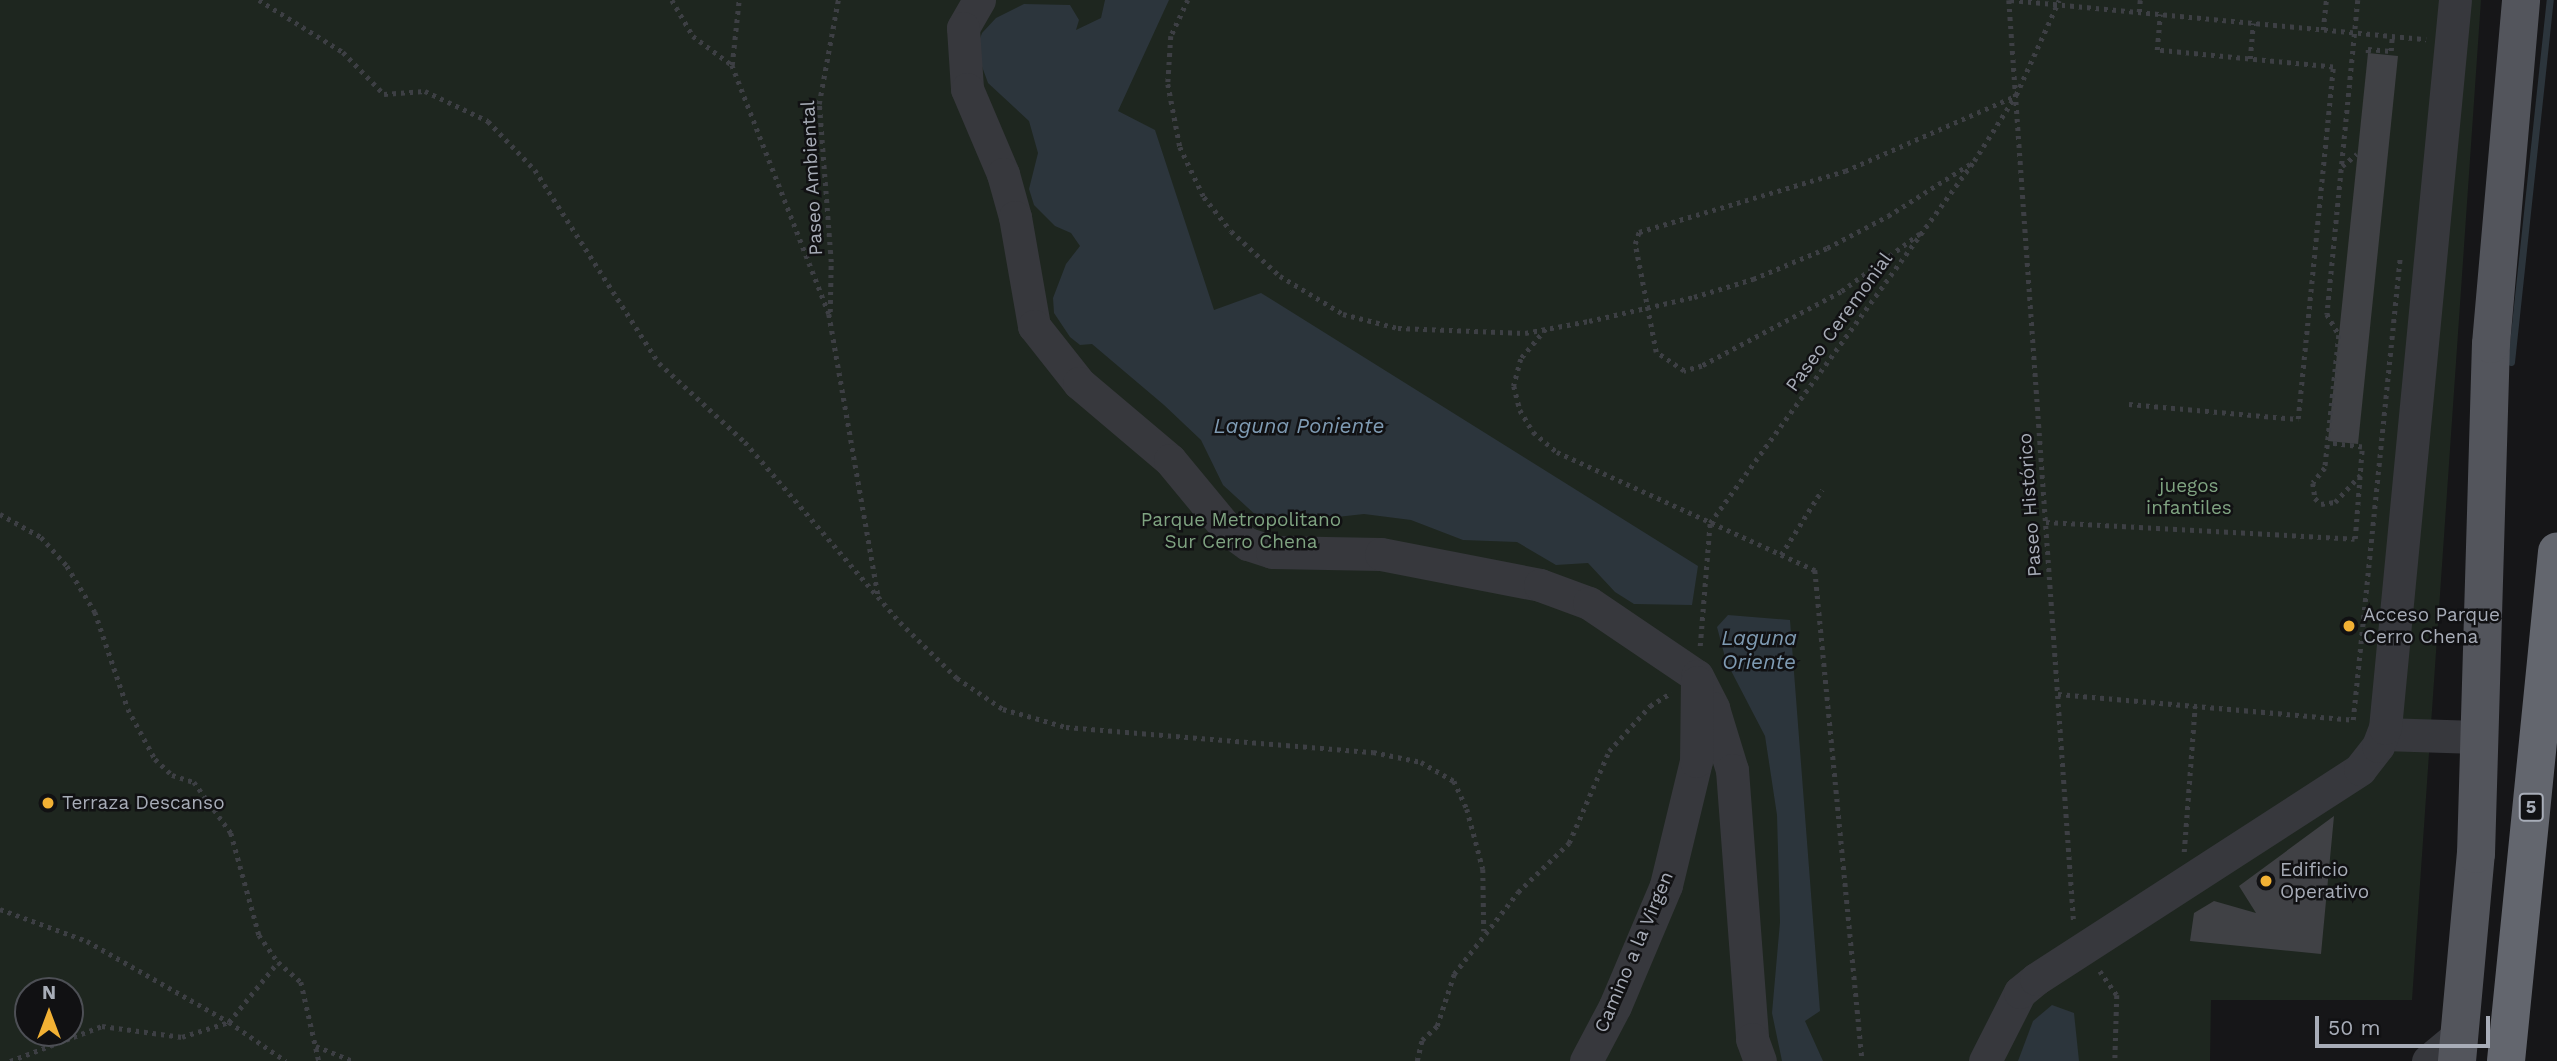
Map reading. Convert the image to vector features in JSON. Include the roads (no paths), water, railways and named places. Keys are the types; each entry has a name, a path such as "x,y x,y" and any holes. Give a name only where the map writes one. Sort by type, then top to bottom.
{"highway":[{"name":"5","path":"2506,1061 2557,552"}],"main road":[{"path":"2458,1048 2476,854 2477,737 2491,344 2521,0"}],"lane":[{"path":"979,0 963,28 967,89 1003,174 1016,218 1034,326 1079,383 1170,460 1227,528 1248,544 1272,552 1381,554 1540,585 1589,603 1697,676 1713,708 1732,770 1752,1039 1760,1061"},
{"path":"1985,1061 2020,992 2360,769 2383,734 2437,40 2455,0"},
{"name":"Camino a la Virgen","path":"1586,1061 1615,1006 1666,885 1696,761 1697,676"},
{"path":"2383,734 2477,737"},
{"path":"2428,1061 2458,1048"}],"water":[{"name":"Laguna Poniente","path":"1105,0 1169,0 1118,111 1155,130 1214,310 1261,293 1698,566 1692,605 1634,604 1615,592 1588,563 1556,565 1517,542 1463,540 1411,520 1364,514 1274,524 1259,518 1223,485 1201,440 1092,344 1080,345 1070,337 1054,313 1053,298 1066,264 1080,246 1071,233 1055,226 1034,205 1029,189 1038,153 1029,121 988,83 976,50 982,33 996,18 1024,4 1070,5 1079,20 1076,30 1101,18"},
{"name":"Laguna Oriente","path":"1728,615 1790,620 1820,1011 1805,1021 1823,1061 1782,1061 1772,1013 1780,922 1777,815 1765,736 1726,661 1717,627"},
{"path":"2052,1005 2074,1013 2079,1061 2018,1061 2033,1021"}],"waterway":[{"path":"2511,362 2550,0"}],"place":[{"name":"Acceso Parque Cerro Chena","path":"2349,626"},
{"name":"Terraza Descanso","path":"48,803"},
{"name":"Edificio Operativo","path":"2266,881"}],"park label":[{"name":"juegos infantiles","path":"2189,497"},
{"name":"Parque Metropolitano Sur Cerro Chena","path":"1241,531"}]}
